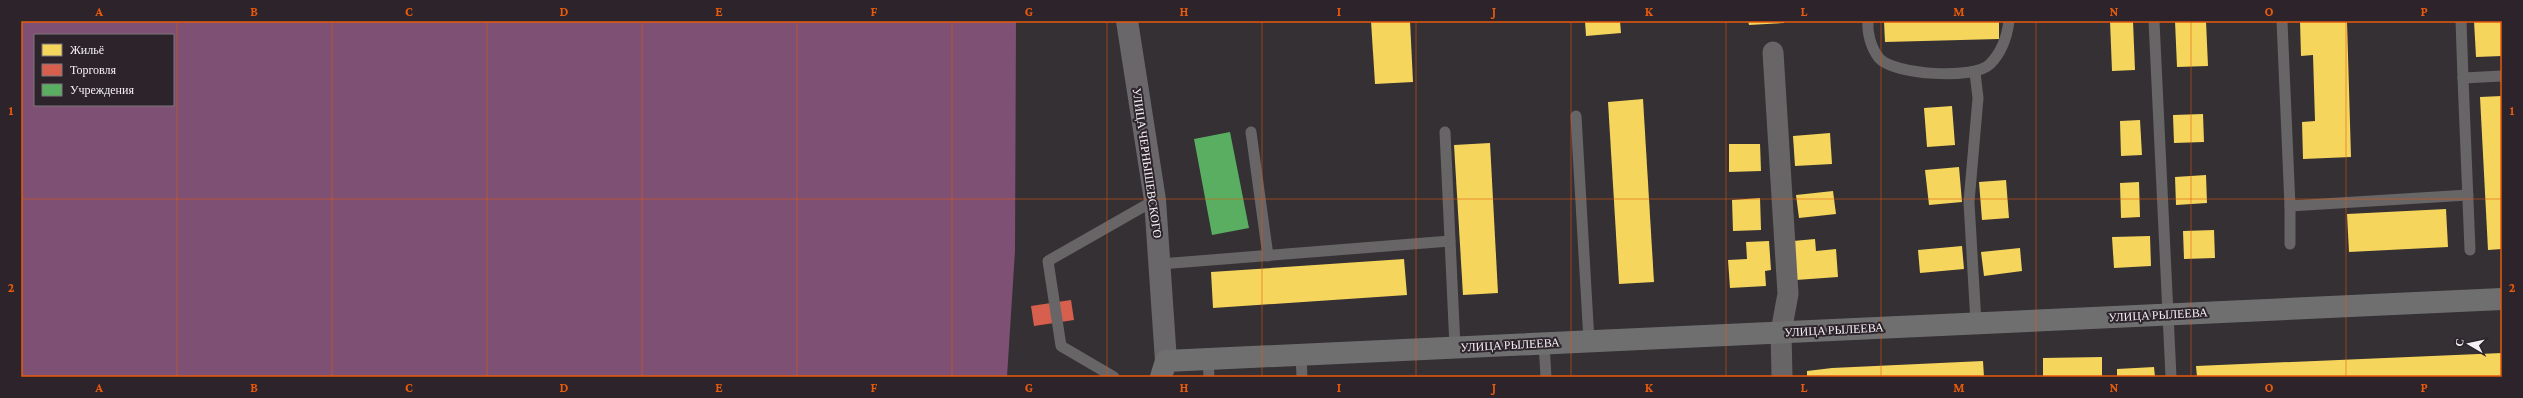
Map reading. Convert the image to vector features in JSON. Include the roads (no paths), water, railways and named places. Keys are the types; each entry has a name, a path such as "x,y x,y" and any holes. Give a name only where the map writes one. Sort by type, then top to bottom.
{"main road":[{"name":"УЛИЦА РЫЛЕЕВА","path":"1164,369 1209,368 1302,354 2502,299"}],"street":[{"name":"УЛИЦА ЧЕРНЫШЕВСКОГО","path":"1127,21 1155,200 1160,264 1164,369"},
{"path":"1773,52 1788,294 1780,332 1782,373"}],"lane":[{"path":"1868,21 1867,31 1880,59 1910,72 1975,72 1989,65 2007,39 2009,21"},
{"path":"2154,21 2170,377"},
{"path":"2282,21 2290,206 2290,244"},
{"path":"2460,21 2470,250"},
{"path":"1975,72 1978,98 1969,202 1976,323"},
{"path":"2463,78 2502,76"},
{"path":"1576,116 1589,341"},
{"path":"1250,132 1268,256"},
{"path":"1445,132 1455,347"},
{"path":"2290,206 2468,195"},
{"path":"1114,377 1061,346 1048,261 1155,200"},
{"path":"1160,264 1450,241"},
{"path":"1544,343 1546,377"},
{"path":"1302,354 1302,377"}]}
